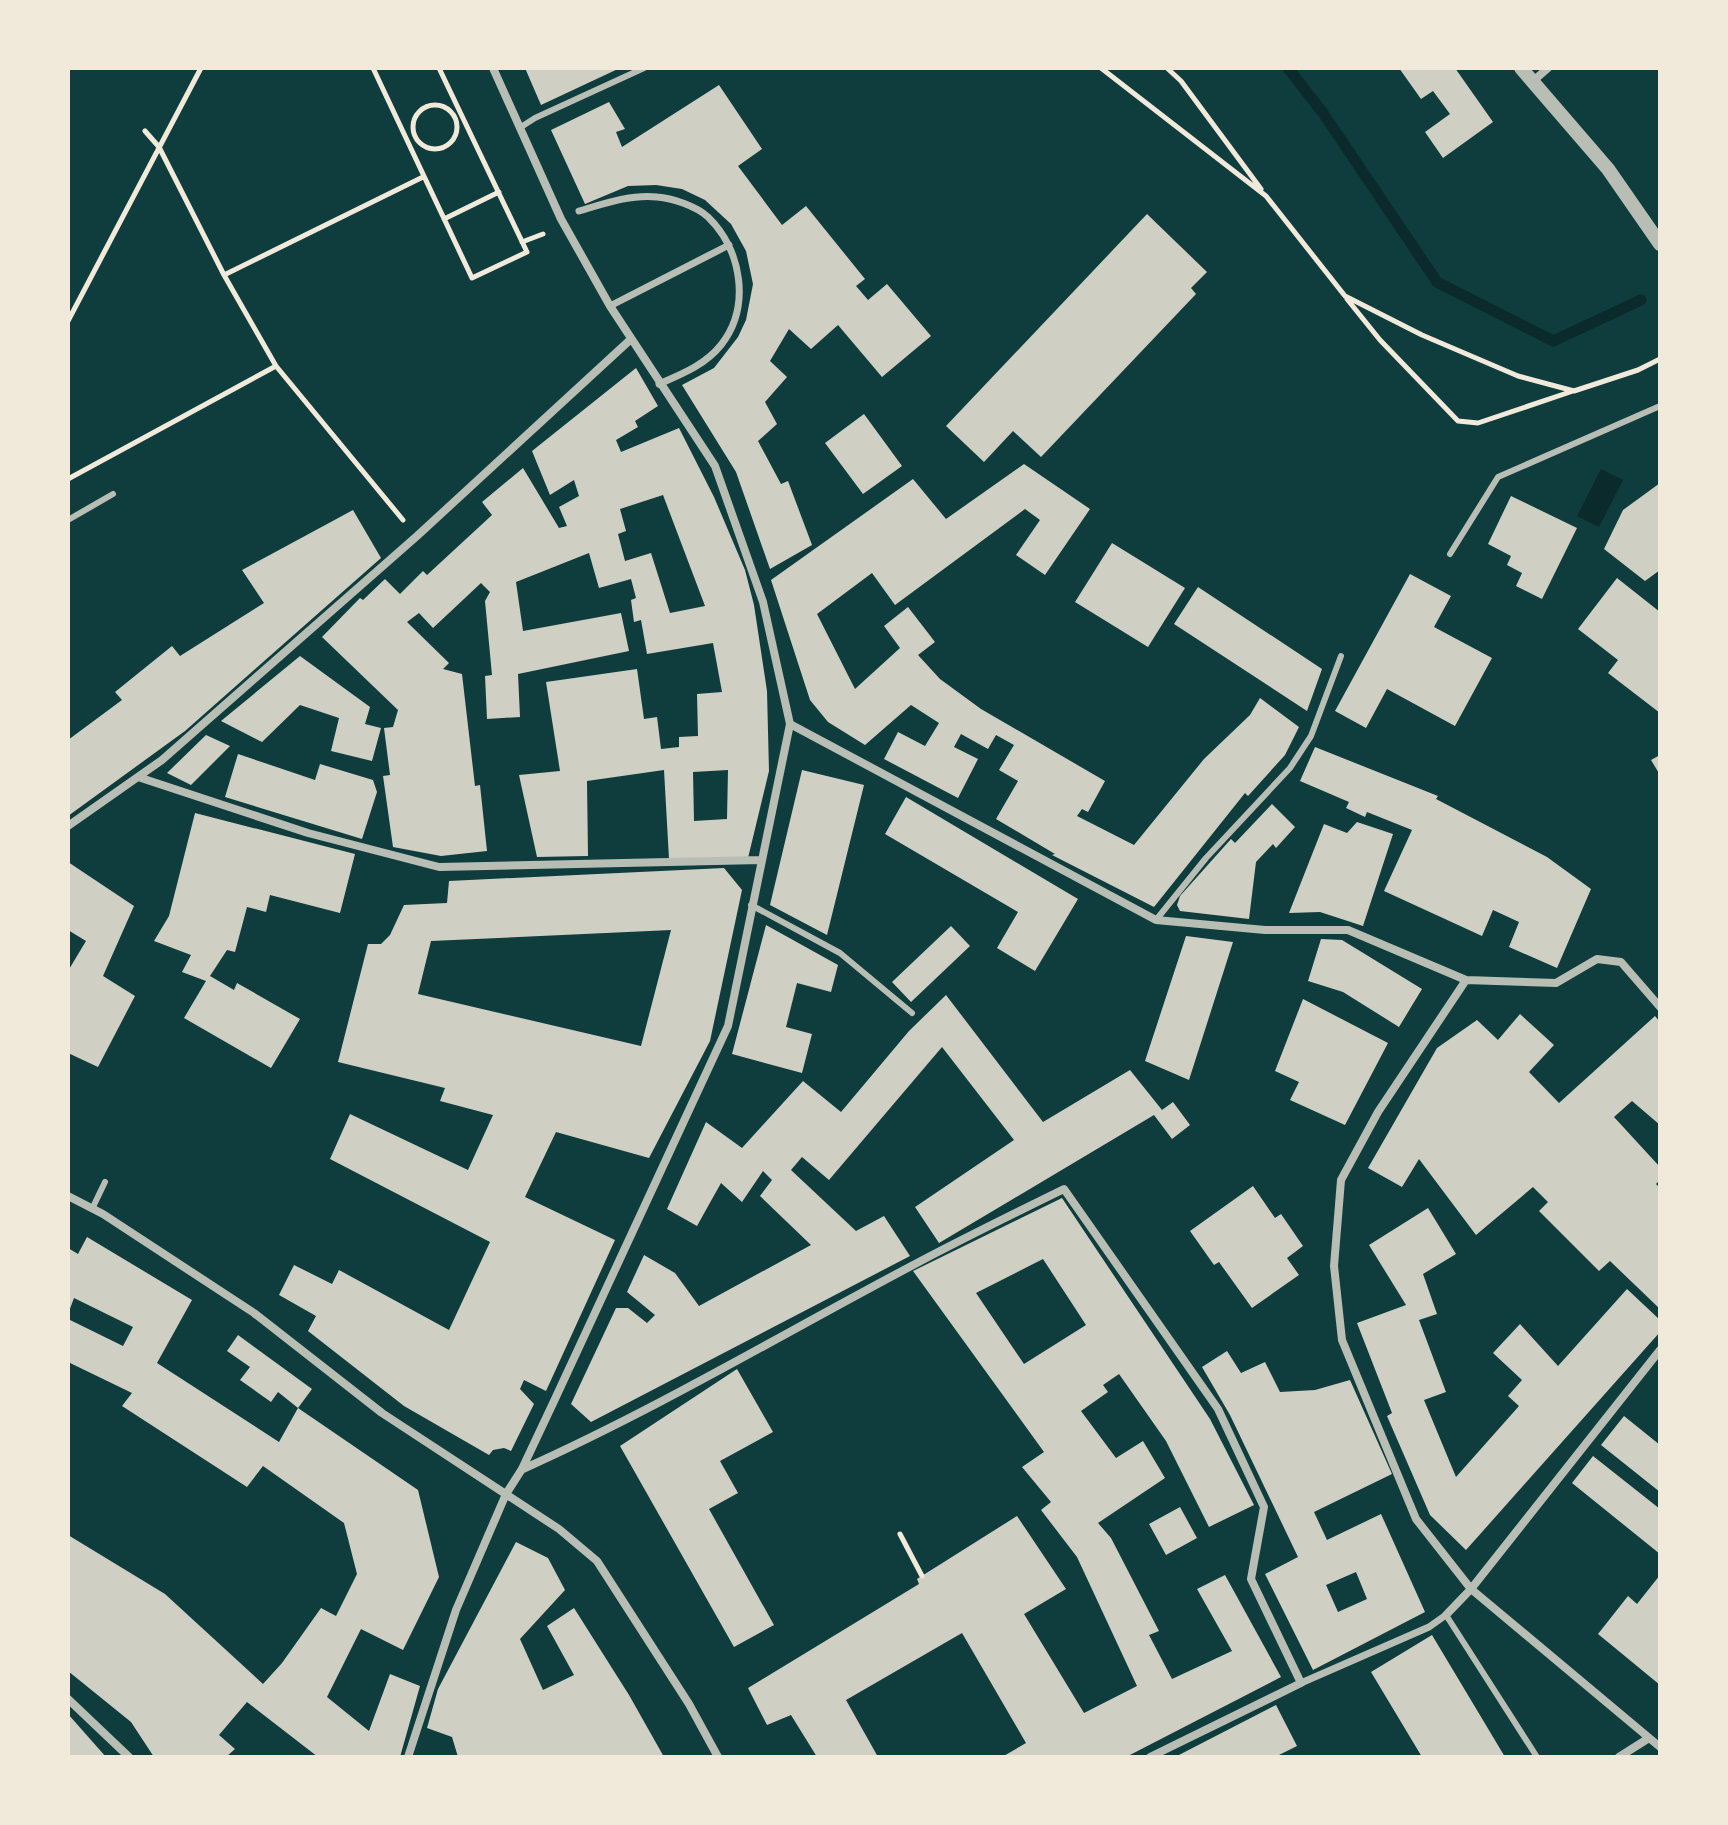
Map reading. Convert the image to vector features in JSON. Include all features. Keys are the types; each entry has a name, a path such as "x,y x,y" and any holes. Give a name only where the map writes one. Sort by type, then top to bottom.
{"street":[{"path":"408,1757 456,1610 506,1494 522,1469 728,1026 790,724 763,602 715,466 630,340 561,219 493,68"},
{"path":"1521,68 1608,169 1660,244"},
{"path":"1532,82 1548,68"},
{"path":"579,211 624,199 656,196 686,204 707,216 729,245 740,282 737,314 721,345 697,367 659,384"},
{"path":"610,306 729,245"},
{"path":"68,826 162,760 417,536 630,340"},
{"path":"790,724 1156,920 1265,930 1348,930 1466,980 1556,983 1597,959 1621,962 1660,1007"},
{"path":"138,777 308,833 439,867 761,860"},
{"path":"1466,980 1378,1112 1341,1180 1334,1266 1342,1340 1416,1519 1471,1589 1660,1747"},
{"path":"522,1469 598,1435 917,1263 1064,1189 1218,1409 1264,1507 1251,1579 1301,1683"},
{"path":"68,1196 254,1313 382,1413 559,1529 597,1561 689,1704 718,1757"},
{"path":"1150,1757 1301,1683 1429,1627 1446,1615 1471,1589 1660,1350"},
{"path":"68,1699 129,1757"},
{"path":"1619,1757 1649,1738"}],"lane":[{"path":"521,127 644,68"},
{"path":"1450,554 1498,477 1660,406"},
{"path":"68,520 113,494"},
{"path":"1156,920 1206,858 1290,768 1311,736 1341,656"},
{"path":"751,905 840,953 912,1013"},
{"path":"92,1209 105,1182"},
{"path":"1446,1615 1537,1757"}],"path":[{"path":"68,321 201,68"},
{"path":"373,68 472,278 527,252 439,68"},
{"path":"1101,68 1266,196"},
{"path":"1167,68 1181,81 1266,196 1380,340 1458,421 1478,423 1638,370 1660,359"},
{"path":"427,106 441,106 453,114 457,128 451,142 445,146 431,149 414,136 414,122 427,106"},
{"path":"453,114 460,110"},
{"path":"145,131 159,147 224,275 276,366 417,536"},
{"path":"407,140 414,136"},
{"path":"224,275 423,177"},
{"path":"444,219 499,192"},
{"path":"522,242 552,230"},
{"path":"1345,296 1422,335 1518,376 1574,391"},
{"path":"68,479 276,366"},
{"path":"900,1534 922,1576"}],"water":[{"path":"1601,469 1623,480 1599,527 1577,516"}],"building":[{"path":"525,68 620,68 541,105"},
{"path":"1399,68 1455,68 1493,122 1443,158 1425,132 1450,114 1433,91 1421,99"},
{"path":"719,85 762,149 738,166 782,225 806,206 865,279 856,286 868,300 887,284 931,336 882,377 838,325 811,349 789,329 770,361 787,377 765,402 777,424 758,441 781,484 788,481 812,545 770,569 736,472 682,385 714,368 738,337 746,320 753,284 746,251 731,224 705,200 682,189 656,185 628,186 585,204 551,130 609,102 625,129 616,132 622,147"},
{"path":"1147,214 1207,272 1191,288 1196,294 1041,457 1013,431 984,462 946,426"},
{"path":"636,368 658,406 635,421 638,427 616,440 621,452 679,428 714,497 745,570 754,605 767,691 769,771 748,858 669,859 664,770 587,781 588,856 537,857 519,775 560,771 546,682 637,669 644,719 657,717 661,749 679,747 679,737 698,736 697,694 722,692 713,643 647,654 641,620 634,622 631,600 636,598 631,579 599,588 589,553 516,582 523,631 621,613 629,651 518,674 520,717 487,719 485,676 492,675 485,601 490,592 481,583 433,628 419,613 407,622 449,663 443,669 462,674 475,786 480,785 487,851 441,856 393,847 383,776 390,775 384,728 393,727 398,710 322,637 360,598 363,600 385,579 400,594 423,571 427,575 492,515 482,502 523,468 559,528 567,526 559,507 579,496 574,480 550,495 532,451","holes":["663,495 705,606 670,613 651,553 625,561 618,534 626,531 620,509","728,770 727,819 694,821 693,772"]},
{"path":"864,414 902,466 863,494 825,443"},
{"path":"1024,464 1090,509 1045,575 1016,555 1040,520 1025,509 895,605 872,573 817,614 855,689 900,648 884,626 908,607 935,642 918,655 940,679 981,709 1105,781 1088,812 1082,809 1077,816 1134,845 1204,759 1250,715 1260,698 1299,727 1285,755 1248,796 1245,793 1154,907 1052,855 1055,854 996,819 1018,781 999,770 1014,745 996,735 988,749 961,734 954,747 978,759 958,798 884,759 898,732 925,746 939,723 911,705 865,745 828,722 810,700 771,580 913,479 946,519"},
{"path":"1660,483 1660,570 1645,581 1604,549 1623,510"},
{"path":"1511,496 1577,528 1542,599 1516,586 1522,573 1507,565 1511,556 1488,544"},
{"path":"353,510 381,558 185,731 68,816 68,740 122,700 115,692 172,646 180,656 264,603 242,570"},
{"path":"1112,543 1185,588 1148,647 1075,602"},
{"path":"1410,574 1451,596 1434,627 1492,658 1455,726 1387,689 1366,728 1335,711"},
{"path":"1617,578 1660,612 1660,713 1608,673 1618,660 1578,629"},
{"path":"1198,587 1322,669 1307,711 1174,624"},
{"path":"300,656 370,707 365,724 381,728 372,761 331,751 339,718 300,705 262,742 221,721"},
{"path":"206,735 230,746 191,785 167,773"},
{"path":"1315,747 1438,796 1436,799 1547,857 1591,889 1557,968 1509,947 1519,922 1493,910 1482,936 1384,891 1412,830 1367,812 1365,817 1346,808 1349,802 1300,781"},
{"path":"238,754 315,780 320,764 373,780 377,792 362,839 225,797"},
{"path":"1660,755 1660,775 1651,760"},
{"path":"802,770 864,785 827,935 770,905"},
{"path":"906,797 1078,899 1035,971 997,948 1018,912 885,834"},
{"path":"1272,804 1295,827 1276,848 1273,844 1256,862 1249,919 1180,911 1177,905 1180,896 1231,839 1235,843"},
{"path":"195,813 355,854 340,913 270,895 266,912 247,907 235,952 227,950 210,976 234,990 237,983 300,1019 271,1068 184,1018 206,981 182,972 191,955 154,941 169,916"},
{"path":"1357,822 1393,834 1363,926 1320,912 1289,913 1324,824 1347,833"},
{"path":"68,862 134,906 103,976 135,996 98,1067 68,1053 68,971 86,941 68,930"},
{"path":"724,868 742,890 710,1041 649,1158 556,1132 525,1197 615,1240 546,1391 524,1380 520,1389 534,1404 511,1451 504,1448 493,1450 489,1455 404,1406 308,1331 316,1316 279,1295 294,1265 332,1284 339,1270 449,1330 490,1242 330,1159 350,1114 468,1170 493,1115 440,1101 445,1088 338,1062 368,944 381,944 390,935 404,905 447,903 449,881","holes":["671,930 641,1046 418,994 431,941"]},
{"path":"766,925 838,965 831,992 797,983 786,1027 812,1034 802,1073 732,1054"},
{"path":"951,926 970,946 911,1002 892,982"},
{"path":"1186,936 1233,942 1189,1080 1145,1061"},
{"path":"1321,939 1342,940 1422,989 1399,1027 1343,992 1308,981"},
{"path":"946,995 1043,1122 1130,1070 1162,1110 1173,1102 1190,1125 1172,1139 1154,1115 939,1243 915,1207 1014,1140 942,1047 829,1180 802,1157 791,1170 856,1231 884,1216 910,1256 591,1422 571,1404 616,1308 628,1308 647,1323 655,1315 627,1292 644,1255 675,1273 699,1306 811,1245 760,1196 772,1180 763,1171 742,1202 721,1183 697,1226 667,1209 706,1122 742,1148 803,1081 841,1112 909,1031"},
{"path":"1303,999 1388,1043 1345,1125 1290,1100 1299,1082 1275,1071"},
{"path":"1520,1014 1554,1045 1529,1072 1559,1103 1655,1016 1660,1022 1660,1125 1632,1101 1614,1117 1660,1167 1660,1180 1656,1184 1660,1188 1660,1309 1610,1261 1599,1271 1539,1211 1548,1202 1533,1187 1476,1235 1419,1159 1402,1187 1368,1168 1437,1048 1477,1020 1498,1040"},
{"path":"1253,1186 1275,1218 1281,1214 1303,1246 1287,1258 1299,1275 1252,1308 1219,1262 1214,1265 1190,1231"},
{"path":"1062,1198 1210,1419 1254,1505 1209,1527 1166,1441 1119,1374 1103,1385 1108,1392 1081,1411 1116,1458 1143,1441 1165,1478 1098,1523 1111,1538 1159,1631 1149,1635 1172,1679 1232,1651 1197,1589 1225,1575 1281,1677 1126,1757 1002,1757 1026,1743 962,1633 846,1700 878,1757 817,1757 791,1715 767,1725 748,1688 919,1584 917,1579 1017,1516 1066,1589 1024,1614 1084,1713 1137,1686 1077,1557 1041,1510 1051,1502 1022,1467 1044,1452 913,1271","holes":["1043,1259 1086,1325 1024,1364 976,1293"]},
{"path":"1428,1208 1456,1254 1423,1274 1437,1314 1419,1320 1446,1392 1424,1400 1456,1477 1519,1406 1508,1396 1522,1380 1493,1353 1520,1324 1558,1366 1627,1289 1660,1320 1660,1332 1466,1550 1430,1515 1387,1416 1392,1413 1357,1323 1406,1305 1369,1245"},
{"path":"87,1237 192,1300 157,1363 279,1442 298,1408 418,1490 439,1577 403,1650 361,1629 327,1697 369,1731 390,1674 420,1686 400,1757 318,1757 247,1702 219,1735 235,1749 226,1757 154,1757 131,1722 68,1671 68,1535 165,1594 263,1684 321,1608 336,1616 357,1574 344,1523 263,1466 247,1487 122,1406 132,1393 68,1362 68,1319 123,1346 133,1327 74,1298 68,1314 68,1248 78,1254"},
{"path":"238,1335 312,1389 298,1408 278,1392 271,1402 240,1380 250,1367 227,1351"},
{"path":"1227,1351 1241,1373 1265,1362 1280,1392 1315,1390 1350,1380 1392,1474 1314,1512 1327,1540 1381,1514 1425,1612 1313,1670 1265,1574 1298,1557 1230,1415 1202,1367","holes":["1356,1572 1367,1599 1338,1612 1326,1585"]},
{"path":"737,1369 773,1432 720,1461 738,1493 709,1509 774,1625 734,1647 620,1446"},
{"path":"1624,1416 1660,1445 1660,1492 1601,1445"},
{"path":"1593,1456 1660,1509 1660,1554 1572,1483"},
{"path":"1180,1507 1197,1538 1166,1555 1149,1524"},
{"path":"516,1542 548,1558 565,1590 520,1639 543,1690 574,1675 547,1626 574,1608 664,1757 458,1757 452,1737 427,1728 438,1689"},
{"path":"1660,1575 1660,1685 1598,1634 1628,1596 1637,1604"},
{"path":"1432,1635 1505,1757 1422,1757 1371,1672"},
{"path":"1276,1705 1297,1746 1275,1757 1175,1757"},
{"path":"68,1714 106,1757 68,1757"}],"waterway":[{"path":"1288,68 1323,113 1437,282 1553,341 1641,300"}]}
